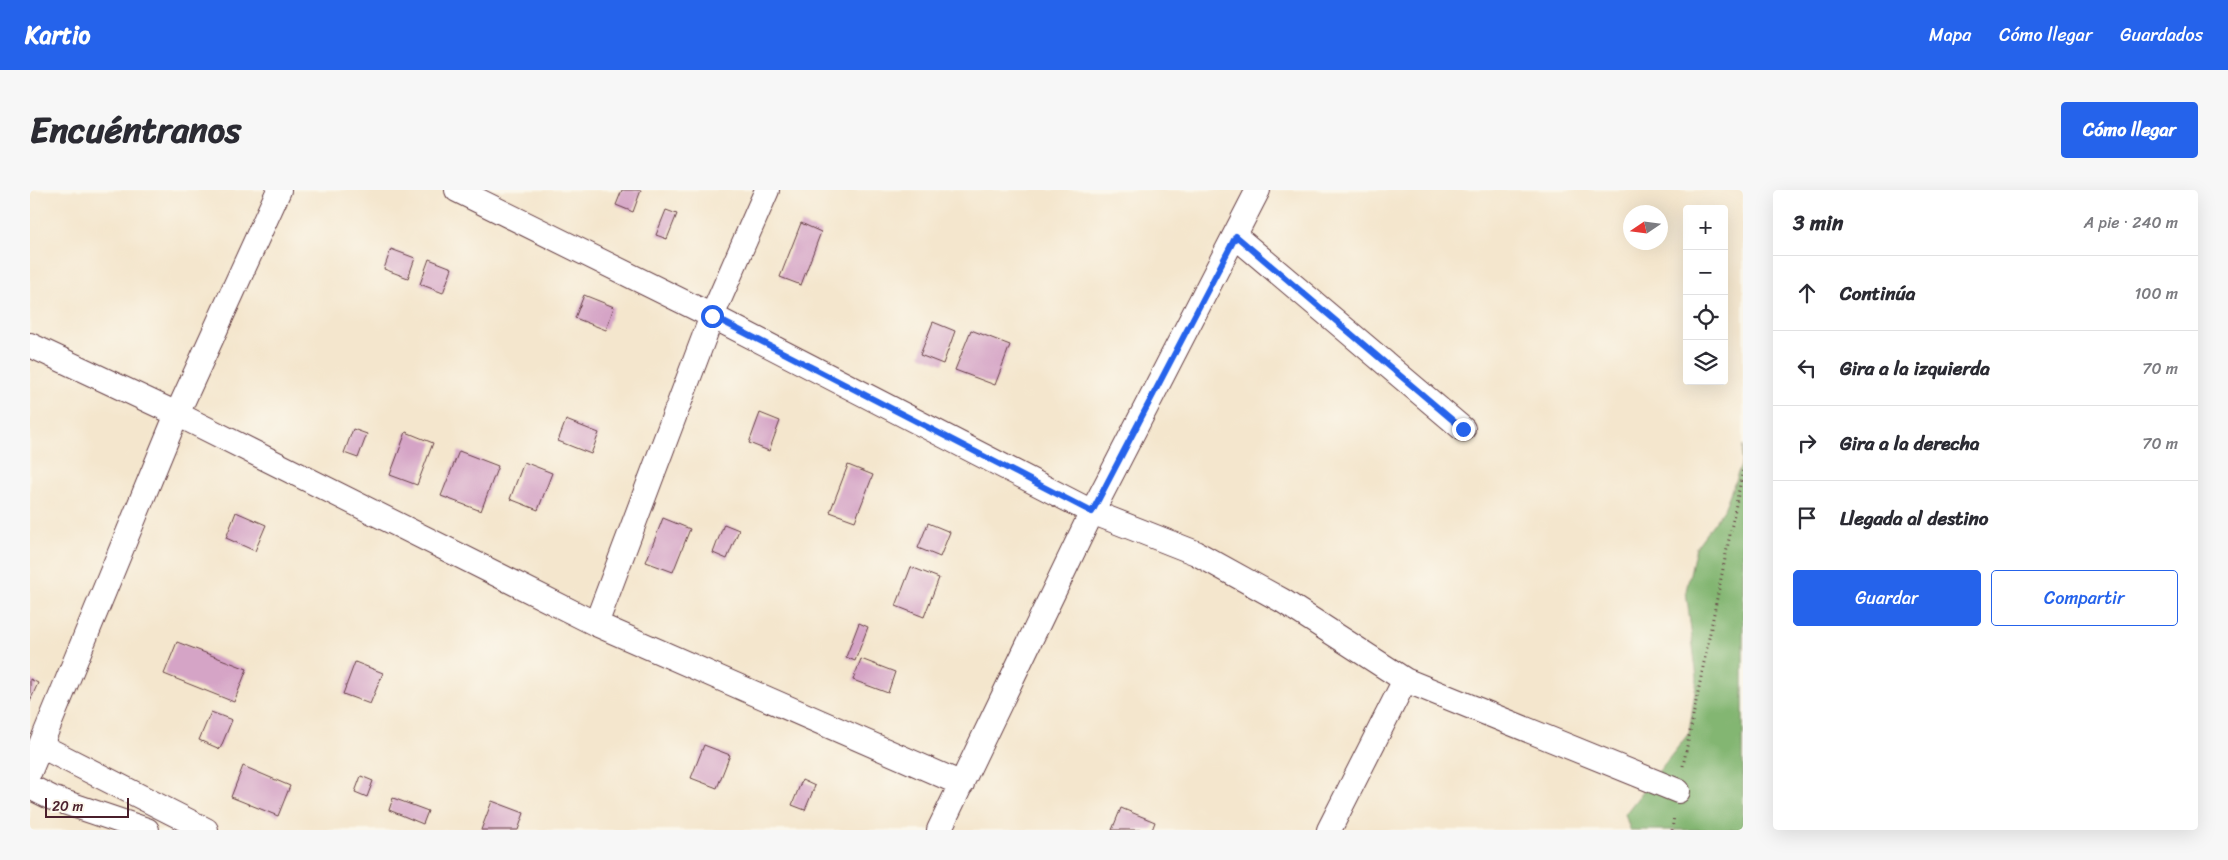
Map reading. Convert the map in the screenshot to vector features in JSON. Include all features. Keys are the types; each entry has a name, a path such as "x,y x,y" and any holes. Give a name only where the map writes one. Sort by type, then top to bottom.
{"street":[{"path":"147,830 52,798 30,773 178,414 279,190"},
{"path":"457,190 712,316 1092,512 1196,553 1283,601 1405,680 1678,791"},
{"path":"596,624 712,316 767,190"},
{"path":"939,830 1092,512 1236,236 1258,190"},
{"path":"1236,236 1463,429"},
{"path":"30,345 178,414 596,624 962,784"},
{"path":"1328,830 1405,680"},
{"path":"41,746 206,830"}],"path":[{"path":"1678,791 1743,470"}],"green space":[{"path":"1743,446 1743,830 1630,830 1625,814 1689,733 1697,678 1686,591 1696,547 1724,509 1741,465"}],"building":[{"path":"622,190 641,190 633,212 616,205"},
{"path":"666,210 677,214 667,239 656,235"},
{"path":"801,223 821,232 801,285 780,277"},
{"path":"391,249 415,258 408,278 384,269"},
{"path":"429,259 452,268 443,293 420,284"},
{"path":"584,295 614,307 606,330 575,318"},
{"path":"933,322 955,331 943,364 920,355"},
{"path":"971,330 1010,345 995,385 955,370"},
{"path":"760,413 780,421 769,451 749,443"},
{"path":"566,420 599,433 591,454 558,441"},
{"path":"353,429 367,434 358,458 344,453"},
{"path":"406,432 433,443 417,485 390,475"},
{"path":"459,451 498,466 481,511 441,496"},
{"path":"524,462 552,473 538,510 510,499"},
{"path":"848,465 873,475 855,521 830,512"},
{"path":"236,512 266,525 255,551 226,538"},
{"path":"663,518 690,529 673,572 646,562"},
{"path":"928,523 950,532 940,557 918,548"},
{"path":"724,524 739,530 727,559 713,553"},
{"path":"911,567 939,578 924,617 896,606"},
{"path":"859,623 868,627 855,661 846,657"},
{"path":"177,642 247,669 234,702 164,674"},
{"path":"861,659 895,672 888,693 853,680"},
{"path":"355,662 383,673 370,704 343,694"},
{"path":"30,679 38,683 30,701"},
{"path":"211,712 232,720 220,749 199,740"},
{"path":"704,745 730,755 717,788 691,778"},
{"path":"243,766 290,786 278,816 231,797"},
{"path":"361,776 373,781 367,797 355,792"},
{"path":"802,780 815,786 805,810 792,805"},
{"path":"393,798 428,811 423,824 389,810"},
{"path":"492,801 524,813 518,830 481,830"},
{"path":"1121,808 1155,822 1152,830 1112,830"}],"route":[{"path":"712,316 1092,512 1236,236 1463,429"}]}
